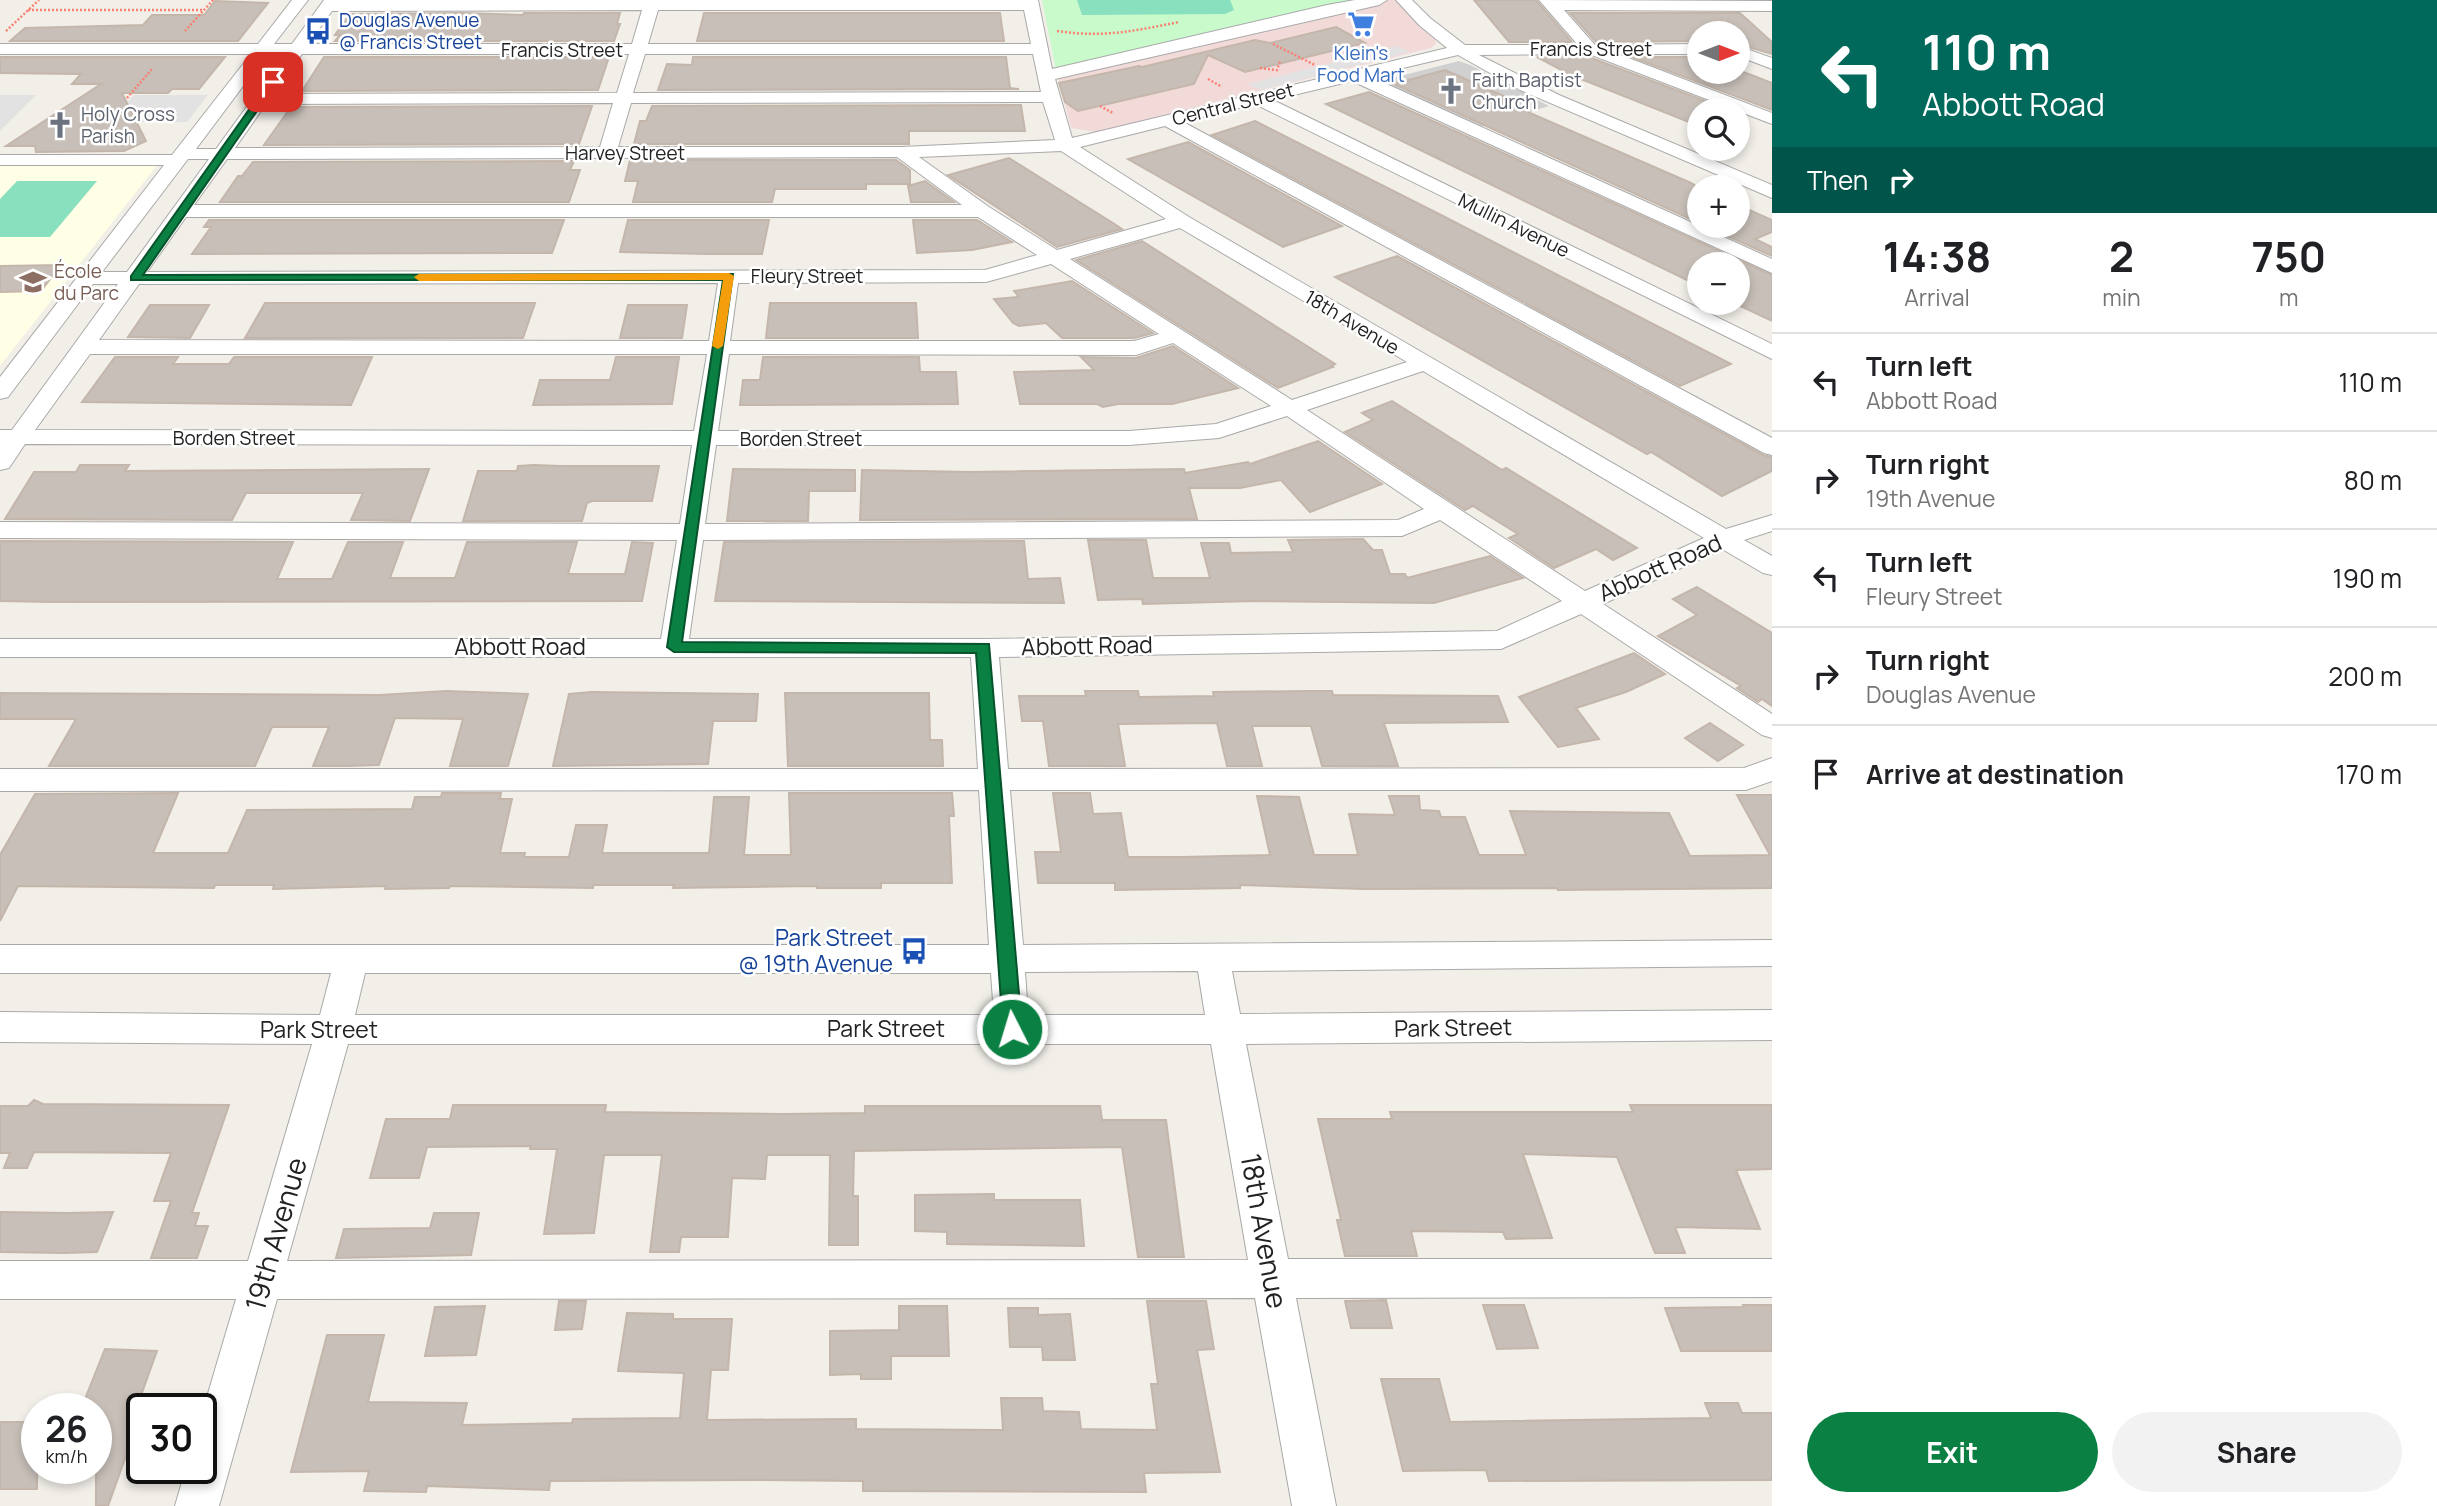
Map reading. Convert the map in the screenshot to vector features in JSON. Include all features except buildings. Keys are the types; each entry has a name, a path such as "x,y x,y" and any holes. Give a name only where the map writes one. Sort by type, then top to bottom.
{"street":[{"path":"0,392 300,0"},
{"path":"1045,76 1379,0"},
{"path":"1404,0 1423,23 1458,50 1535,91 1772,181"},
{"path":"1549,2 1772,6"},
{"path":"1549,2 1590,49 1772,119"},
{"path":"0,463 9,437 84,347 330,3 1031,3 1050,97 1065,145"},
{"path":"607,153 652,3"},
{"path":"1439,11 1453,26 1483,49 1555,90 1772,192"},
{"name":"Francis Street","path":"0,49 1039,49"},
{"name":"Francis Street","path":"1483,49 1687,49"},
{"name":"Central Street","path":"1065,145 1458,50 1483,49"},
{"path":"1750,50 1772,49"},
{"path":"1750,55 1772,64"},
{"path":"1347,76 1772,267"},
{"path":"261,99 1050,97"},
{"name":"Mullin Avenue","path":"1256,98 1772,352"},
{"path":"1167,120 1772,448"},
{"name":"Harvey Street","path":"0,160 223,154 901,152 1065,145"},
{"name":"18th Avenue","path":"1065,145 1182,221 1772,567"},
{"path":"901,152 982,211 1291,409 1772,728"},
{"path":"181,211 982,211"},
{"name":"Fleury Street","path":"88,278 986,276 1182,221"},
{"path":"674,647 729,276"},
{"path":"84,347 1136,348 1176,335"},
{"name":"Borden Street","path":"9,437 1129,438 1219,431 1423,364"},
{"path":"0,530 691,532 1402,528 1441,510"},
{"name":"Abbott Road","path":"0,648 984,648 1501,640 1724,538 1772,523"},
{"path":"984,648 1012,1029"},
{"path":"0,780 1746,779 1772,769"},
{"path":"0,959 1007,959 1772,953"},
{"name":"18th Avenue","path":"1212,956 1314,1506"},
{"name":"19th Avenue","path":"197,1506 334,1030 351,961"},
{"name":"Park Street","path":"0,1027 334,1030 1227,1030 1772,1025"},
{"path":"0,1280 1772,1278"}],"path":[{"path":"0,36 39,0"},
{"path":"28,10 204,10"},
{"path":"1036,27 1077,35 1118,36"},
{"path":"1244,29 1347,76"},
{"path":"1277,70 1280,61"},
{"path":"1269,66 1282,72"},
{"path":"1260,68 1277,70"},
{"path":"1208,79 1222,87"},
{"path":"1100,106 1114,114"}],"shaded area":[{"path":"1365,0 1397,0 1435,38 1436,44 1431,48 1096,132 1071,128 1056,70"},
{"path":"1397,46 1409,52 1260,90 1248,84"},
{"path":"1459,61 1549,106 1477,128 1377,82"},
{"path":"0,95 36,95 0,131"},
{"path":"134,95 208,95 187,122 110,122"},
{"name":"École du Parc","path":"0,164 158,164 0,366"}],"green space":[{"path":"1042,0 1365,0 1056,70"},
{"path":"1077,0 1230,0 1234,10 1225,14 1082,15"},
{"path":"17,181 97,181 50,237 0,237 0,199"}],"slow traffic":[{"path":"419,277 729,276 718,346"}],"place":[{"name":"Klein's Food Mart","path":"1361,24"},
{"name":"Douglas Avenue @ Francis Street","path":"318,31"},
{"name":"Faith Baptist Church","path":"1451,91"},
{"name":"Holy Cross Parish","path":"60,125"},
{"name":"École du Parc","path":"33,282"},
{"name":"Park Street @ 19th Avenue","path":"914,951"}],"route":[{"path":"273,82 135,278 729,276 674,647 984,648 1012,1029"}]}
